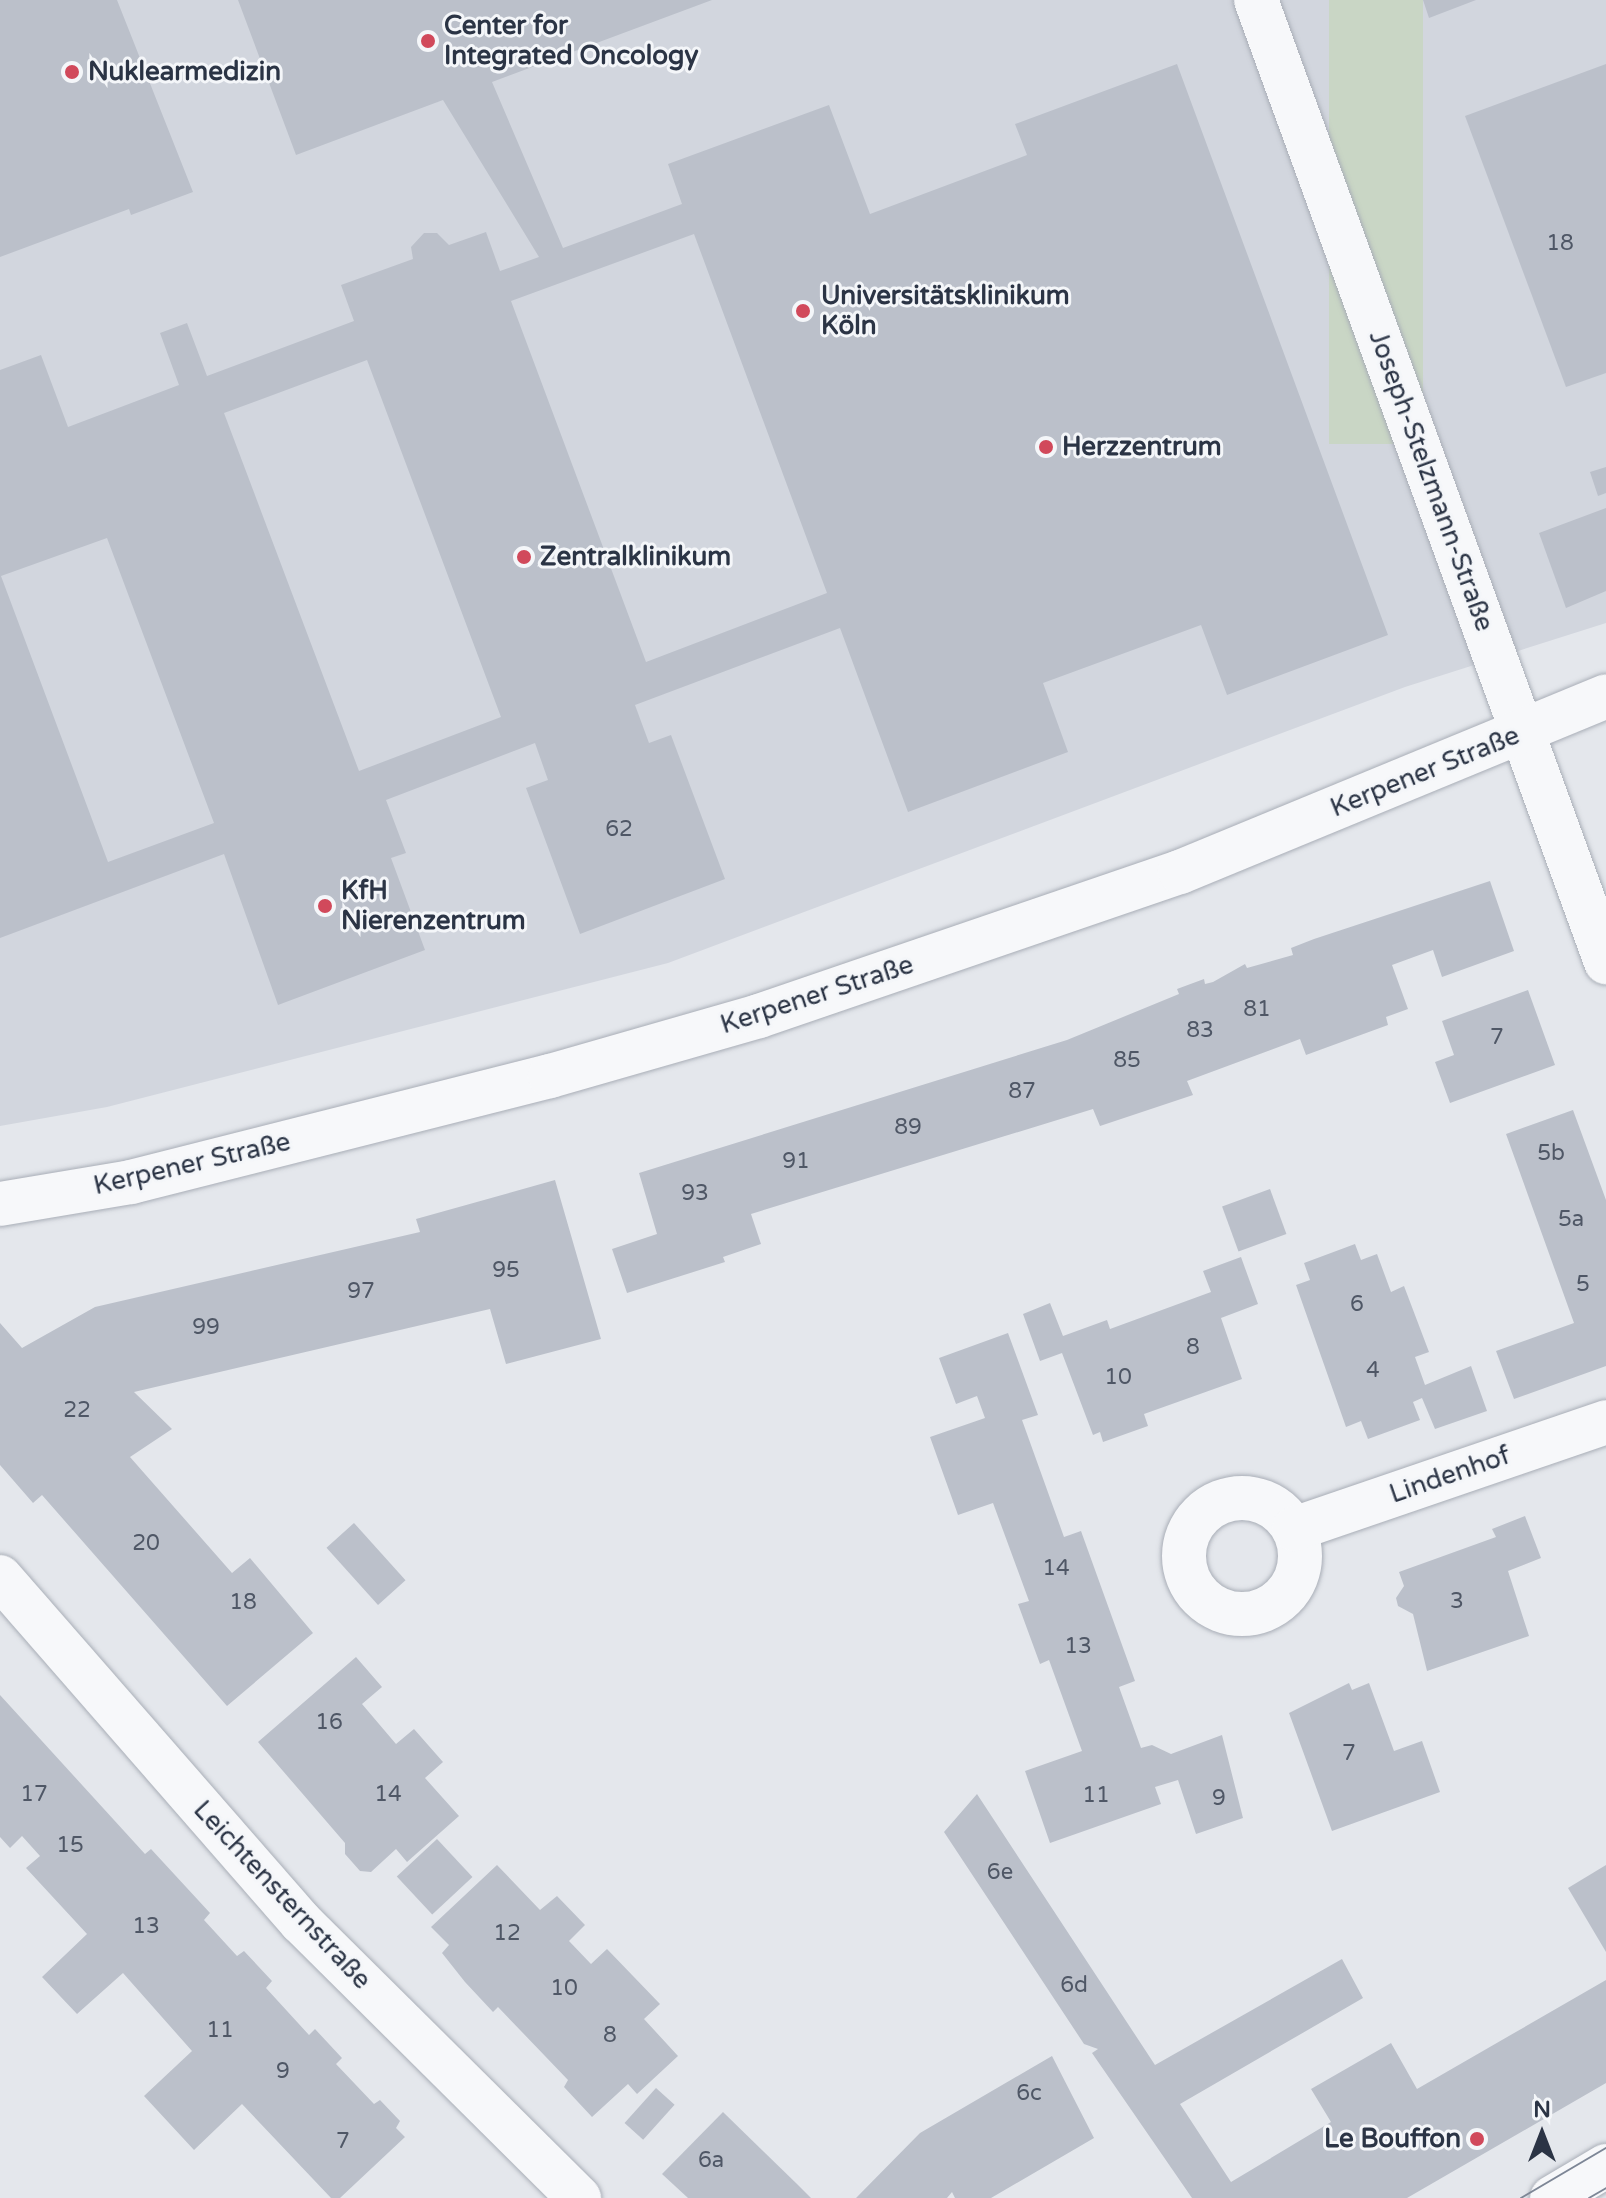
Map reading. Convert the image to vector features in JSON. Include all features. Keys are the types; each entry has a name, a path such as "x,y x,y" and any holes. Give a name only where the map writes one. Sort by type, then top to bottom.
{"street":[{"name":"Joseph-Stelzmann-Straße","path":"1256,0 1606,962"},
{"name":"Kerpener Straße","path":"0,1204 131,1182 759,1016 1180,872 1606,696"},
{"name":"Lindenhof","path":"1294,1529 1606,1422"},
{"name":"Leichtensternstraße","path":"0,1577 301,1922 579,2198"},
{"path":"1552,2198 1606,2166"}],"shaded area":[{"name":"Universitätsklinikum Köln","path":"0,0 1606,0 1606,623 1405,687 668,963 107,1107 0,1126"}],"green space":[{"path":"1329,0 1423,0 1423,444 1329,444"}],"building":[{"name":"Nuklearmedizin","path":"0,0 117,0 193,192 131,215 129,209 0,257"},
{"path":"238,0 712,0 492,82 563,248 682,204 668,164 829,105 870,214 1027,155 1015,124 1177,64 1388,635 1227,695 1201,625 1043,683 1068,752 908,812 840,628 635,705 649,743 671,735 725,879 580,934 526,788 548,780 535,743 386,800 406,853 391,858 425,950 278,1005 224,854 0,938 0,370 41,355 68,427 179,385 160,333 187,323 207,376 354,321 341,285 413,259 411,247 424,233 437,233 449,245 486,232 500,271 539,257 443,100 296,155","holes":["694,234 827,593 646,662 511,301","367,360 501,717 359,771 224,413","107,538 214,823 108,862 1,576"]},
{"path":"1423,0 1476,0 1429,18"},
{"path":"1606,64 1606,373 1566,387 1465,116"},
{"path":"1606,467 1606,493 1598,496 1590,472"},
{"path":"1606,508 1606,591 1566,608 1539,533"},
{"path":"1490,881 1514,951 1442,977 1433,950 1392,965 1408,1009 1386,1017 1388,1025 1306,1055 1300,1039 1187,1081 1193,1095 1100,1126 1093,1109 751,1214 761,1244 723,1257 725,1262 627,1293 612,1249 657,1234 639,1173 1067,1040 1179,994 1177,989 1204,979 1205,984 1213,982 1245,964 1247,968 1293,955 1291,948 1314,939"},
{"path":"1528,990 1555,1065 1450,1103 1435,1062 1454,1055 1442,1021"},
{"path":"1573,1110 1606,1200 1606,1366 1514,1399 1496,1351 1574,1323 1506,1134"},
{"path":"555,1180 601,1339 506,1364 490,1309 134,1392 172,1429 130,1457 232,1573 250,1558 313,1633 227,1706 42,1495 33,1503 0,1465 0,1323 22,1348 95,1307 420,1232 416,1219"},
{"path":"1270,1189 1286,1234 1238,1252 1222,1206"},
{"path":"1355,1244 1361,1260 1377,1254 1391,1292 1404,1286 1429,1352 1415,1357 1425,1385 1471,1366 1487,1411 1435,1429 1422,1398 1413,1402 1420,1420 1368,1439 1361,1421 1346,1427 1296,1285 1310,1280 1304,1263"},
{"path":"1241,1257 1258,1304 1221,1318 1242,1379 1144,1414 1148,1426 1103,1442 1100,1432 1093,1435 1062,1353 1040,1361 1023,1314 1050,1303 1063,1336 1107,1320 1110,1329 1211,1292 1203,1271"},
{"path":"1008,1333 1038,1415 1022,1420 1064,1537 1081,1531 1135,1681 1119,1687 1141,1748 1152,1745 1171,1754 1222,1735 1243,1818 1196,1834 1178,1780 1155,1787 1161,1804 1050,1843 1025,1771 1082,1751 1049,1660 1040,1664 1018,1604 1029,1601 993,1503 958,1515 930,1437 985,1418 977,1396 956,1404 939,1358"},
{"path":"1525,1516 1541,1558 1508,1571 1529,1636 1427,1671 1413,1614 1398,1606 1396,1598 1404,1586 1399,1572 1496,1537 1492,1529"},
{"path":"354,1523 406,1580 378,1605 327,1548"},
{"path":"356,1657 382,1687 362,1704 396,1744 414,1729 443,1762 425,1778 459,1816 407,1862 396,1849 371,1872 360,1871 345,1854 345,1843 258,1742"},
{"path":"1349,1683 1352,1690 1369,1683 1394,1751 1422,1741 1440,1792 1332,1831 1289,1713"},
{"path":"0,1695 145,1854 151,1849 210,1913 204,1920 237,1956 244,1951 272,1981 266,1988 309,2035 315,2029 342,2058 336,2064 374,2104 380,2100 400,2121 396,2128 405,2137 340,2198 331,2198 242,2104 194,2150 144,2096 192,2051 123,1973 77,2014 42,1977 87,1934 26,1868 40,1856 22,1836 10,1848 0,1837"},
{"path":"977,1794 1155,2065 1342,1959 1363,1998 1180,2104 1231,2182 1331,2122 1311,2089 1391,2043 1417,2089 1606,1980 1606,2083 1407,2198 1192,2198 1092,2053 1098,2049 1084,2044 944,1832"},
{"path":"437,1839 472,1877 432,1915 397,1877"},
{"path":"497,1865 540,1910 557,1896 585,1925 569,1941 591,1964 607,1949 660,2004 644,2019 678,2056 637,2094 628,2084 592,2117 564,2087 568,2080 498,2007 493,2012 465,1982 442,1953 449,1945 431,1927"},
{"path":"1606,1865 1606,1952 1568,1888"},
{"path":"1052,2056 1094,2138 991,2198 955,2198 952,2192 947,2198 856,2198 920,2133"},
{"path":"656,2088 675,2105 643,2140 625,2123"},
{"path":"723,2112 811,2198 688,2198 662,2174"}],"tram line":[{"path":"1521,2198 1606,2148"},
{"path":"1589,2198 1606,2188"}],"place":[{"name":"Center for Integrated Oncology","path":"428,41"},
{"name":"Nuklearmedizin","path":"72,72"},
{"name":"Universitätsklinikum Köln","path":"803,311"},
{"name":"Herzzentrum","path":"1046,447"},
{"name":"Zentralklinikum","path":"524,557"},
{"name":"KfH Nierenzentrum","path":"325,906"},
{"name":"Le Bouffon","path":"1477,2139"}]}
